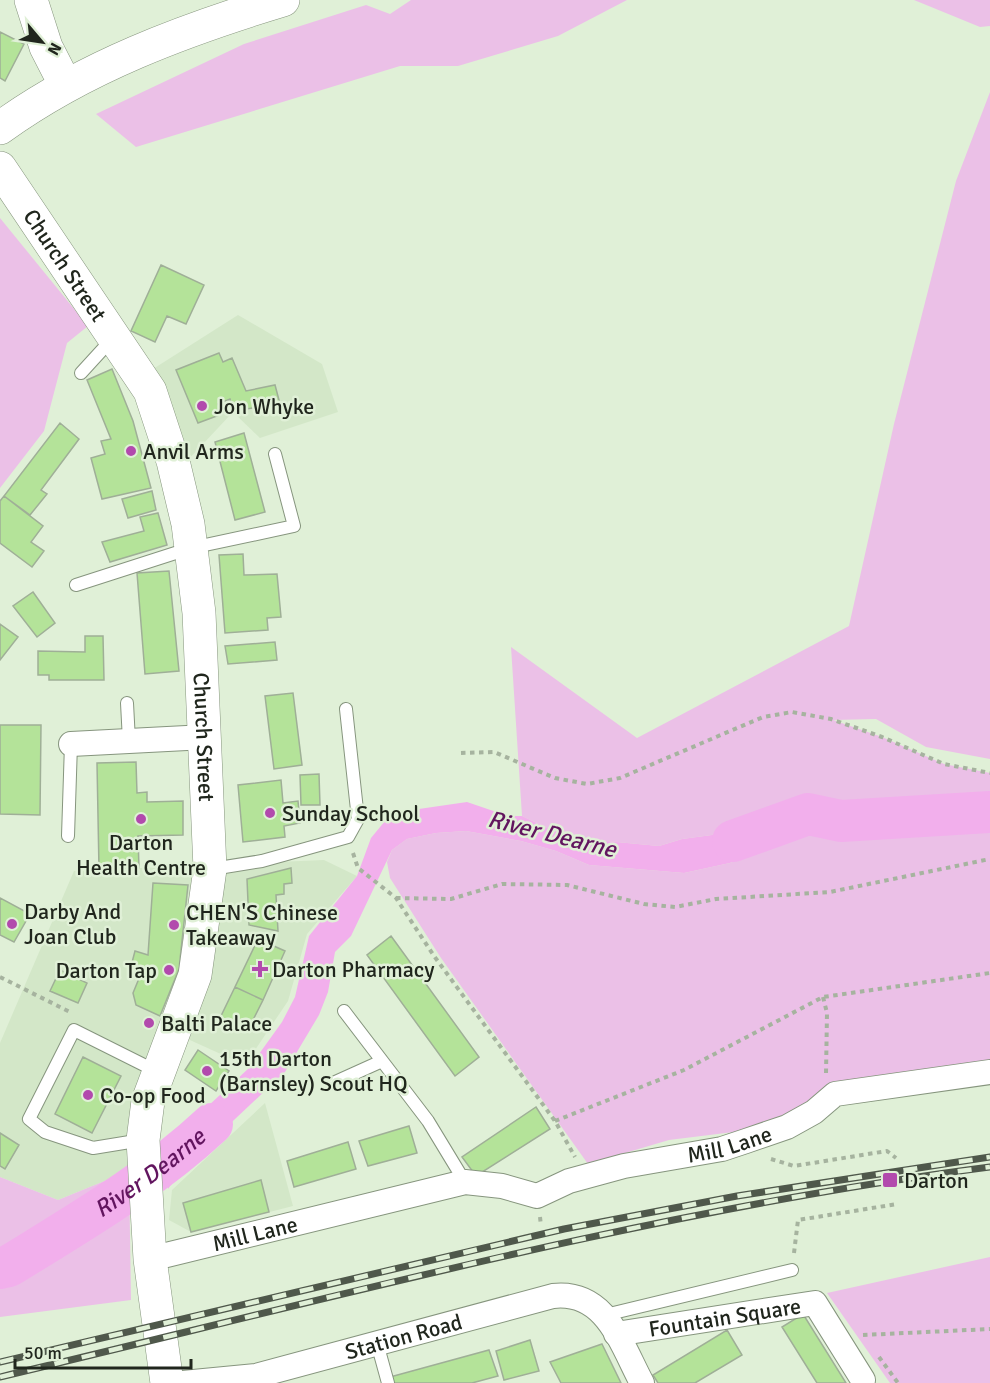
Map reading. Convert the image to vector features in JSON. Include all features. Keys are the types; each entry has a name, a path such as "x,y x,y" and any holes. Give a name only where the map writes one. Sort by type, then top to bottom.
{"main road":[{"path":"31,0 46,47 65,84"},
{"path":"2,125 65,84 225,9 283,0"},
{"name":"Church Street","path":"0,168 150,391 173,461 191,548 199,613 210,869 195,975 148,1101 144,1147 150,1259 166,1383"}],"street":[{"path":"71,744 206,737"},
{"name":"Mill Lane","path":"150,1259 465,1182 502,1186 537,1196 586,1176 624,1166 722,1149 746,1141 787,1127 836,1094 990,1072"},
{"name":"Station Road","path":"183,1383 256,1379 377,1343 553,1296 568,1294 584,1299 610,1325"},
{"name":"Fountain Square","path":"610,1325 814,1303 863,1380"},
{"path":"610,1325 642,1383"}],"lane":[{"path":"81,373 114,337"},
{"path":"76,585 191,548 294,526 275,454"},
{"path":"128,704 129,741"},
{"path":"210,869 262,861 348,837 358,819 346,709"},
{"path":"69,836 71,744"},
{"path":"344,1011 428,1121 465,1182"},
{"path":"144,1147 93,1148 45,1132 28,1119 74,1030 159,1072"},
{"path":"331,1084 382,1061"},
{"path":"610,1325 792,1270"},
{"path":"377,1343 388,1383"}],"path":[{"path":"461,753 494,752 555,778 587,784 620,778 764,717 792,712 831,719 882,737 944,764 990,772"},
{"path":"396,898 452,898 502,884 567,885 644,904 675,907 716,899 830,892 990,859"},
{"path":"358,868 396,898 434,956 555,1121 586,1176"},
{"path":"555,1121 684,1070 824,997 990,973"},
{"path":"824,997 827,1013 826,1101"},
{"path":"746,1141 763,1156 794,1166 887,1151 896,1158"},
{"path":"792,1270 798,1220 897,1204"},
{"path":"863,1335 990,1329"}],"shaded area":[{"path":"411,0 627,0 558,36 458,66 400,66 136,147 96,114 244,44 366,5 390,14"},
{"path":"914,0 990,0 990,26 980,27"},
{"path":"990,92 990,759 926,747 876,719 833,720 882,737 944,764 990,773 990,1073 835,1094 766,1128 669,1140 588,1164 441,958 390,878 387,862 392,850 407,839 436,833 466,831 521,841 556,851 589,865 684,873 730,863 794,831 784,817 749,830 682,839 659,846 585,839 554,831 522,816 511,647 637,738 849,626 894,424 956,181"},
{"path":"0,218 88,326 67,343 44,431 0,488"},
{"path":"238,315 322,364 338,412 260,438 233,412 188,460 153,369"},
{"path":"324,860 357,876 307,934 288,1001 245,1065 170,1031 129,1171 58,1200 0,1177 0,1043 74,871"},
{"path":"265,1103 293,1206 191,1232 169,1220 172,1190"},
{"path":"129,1171 131,1300 0,1317 0,1177 58,1200"},
{"path":"990,1257 990,1383 890,1383 827,1293"}],"water":[{"path":"467,802 508,816 522,816 554,831 585,839 659,846 682,839 749,830 784,817 795,831 730,863 684,873 589,865 556,851 521,841 466,831 436,833 407,839 392,850 351,936 335,952 328,992 319,1015 285,1072 182,1169 168,1189 170,1137 179,1133 249,1068 282,1022 295,997 309,936 357,876 371,838 385,821 405,811"}],"building":[{"path":"0,32 24,44 5,81 0,78"},
{"path":"161,265 204,285 186,324 167,316 155,342 131,331"},
{"path":"219,353 223,362 232,358 246,391 275,385 280,404 233,411 230,399 218,404 222,414 198,423 176,370"},
{"path":"112,369 133,421 151,488 102,499 91,458 105,454 101,441 111,439 87,380"},
{"path":"60,423 79,439 41,490 47,494 30,515 4,496"},
{"path":"244,433 265,512 235,520 215,442"},
{"path":"152,491 156,510 128,518 122,499"},
{"path":"4,496 43,526 31,542 44,551 32,567 0,543 0,501"},
{"path":"158,513 167,545 110,562 102,542 144,531 140,517"},
{"path":"243,554 244,575 277,574 281,617 267,618 268,630 225,633 219,555"},
{"path":"169,571 179,671 145,674 137,573"},
{"path":"33,592 55,623 37,637 13,606"},
{"path":"0,624 18,637 0,660"},
{"path":"85,636 103,636 104,680 49,680 49,675 38,675 38,651 85,652"},
{"path":"275,642 277,660 228,664 225,646"},
{"path":"293,693 302,765 274,769 265,696"},
{"path":"0,725 41,725 40,815 0,814"},
{"name":"Darton Health Centre","path":"136,762 137,793 147,792 147,802 183,801 183,835 138,836 139,868 99,869 97,763"},
{"path":"319,774 320,805 301,805 300,775"},
{"name":"Sunday School","path":"281,780 283,803 298,801 300,823 284,826 285,837 243,842 238,785"},
{"path":"291,868 292,883 284,884 284,894 276,895 278,931 249,925 247,879"},
{"path":"153,883 188,885 179,969 160,1016 136,1005 133,993 140,976 129,974 135,951 148,955"},
{"name":"Darby And Joan Club","path":"0,898 30,914 14,942 0,935"},
{"path":"391,936 479,1057 455,1076 367,955"},
{"name":"Darton Pharmacy","path":"258,939 285,951 263,1000 235,987"},
{"path":"60,970 87,983 78,1003 50,991"},
{"path":"235,987 263,1000 247,1032 220,1018"},
{"name":"15th Darton (Barnsley) Scout HQ","path":"198,1050 229,1071 216,1091 185,1070"},
{"name":"Co-op Food","path":"83,1057 121,1076 92,1133 55,1114"},
{"path":"536,1107 550,1129 476,1176 462,1157"},
{"path":"409,1126 417,1153 368,1166 359,1141"},
{"path":"0,1133 19,1145 5,1169 0,1166"},
{"path":"348,1142 356,1169 294,1187 287,1161"},
{"path":"261,1180 269,1212 191,1232 183,1203"},
{"path":"803,1314 846,1383 817,1383 782,1327"},
{"path":"727,1330 742,1355 695,1383 658,1383 653,1375"},
{"path":"530,1340 539,1371 504,1380 496,1351"},
{"path":"602,1344 621,1383 561,1383 550,1362"},
{"path":"489,1350 498,1376 472,1383 392,1383 390,1377"}],"waterway":[{"name":"River Dearne","path":"733,841 808,814 841,821 990,812"},
{"name":"River Dearne","path":"0,1268 9,1266 114,1200 165,1164 212,1124"}],"railway":[{"path":"0,1362 564,1229 737,1196 990,1157"},
{"path":"0,1377 492,1259 616,1232 865,1185 990,1167"}],"place":[{"name":"Jon Whyke","path":"202,406"},
{"name":"Anvil Arms","path":"131,451"},
{"name":"Sunday School","path":"270,813"},
{"name":"Darton Health Centre","path":"141,819"},
{"name":"Darby And Joan Club","path":"12,924"},
{"name":"CHEN'S Chinese Takeaway","path":"174,925"},
{"name":"Darton Pharmacy","path":"260,969"},
{"name":"Darton Tap","path":"169,970"},
{"name":"Balti Palace","path":"149,1023"},
{"name":"15th Darton (Barnsley) Scout HQ","path":"207,1071"},
{"name":"Co-op Food","path":"88,1095"},
{"name":"Darton","path":"890,1180"}]}
